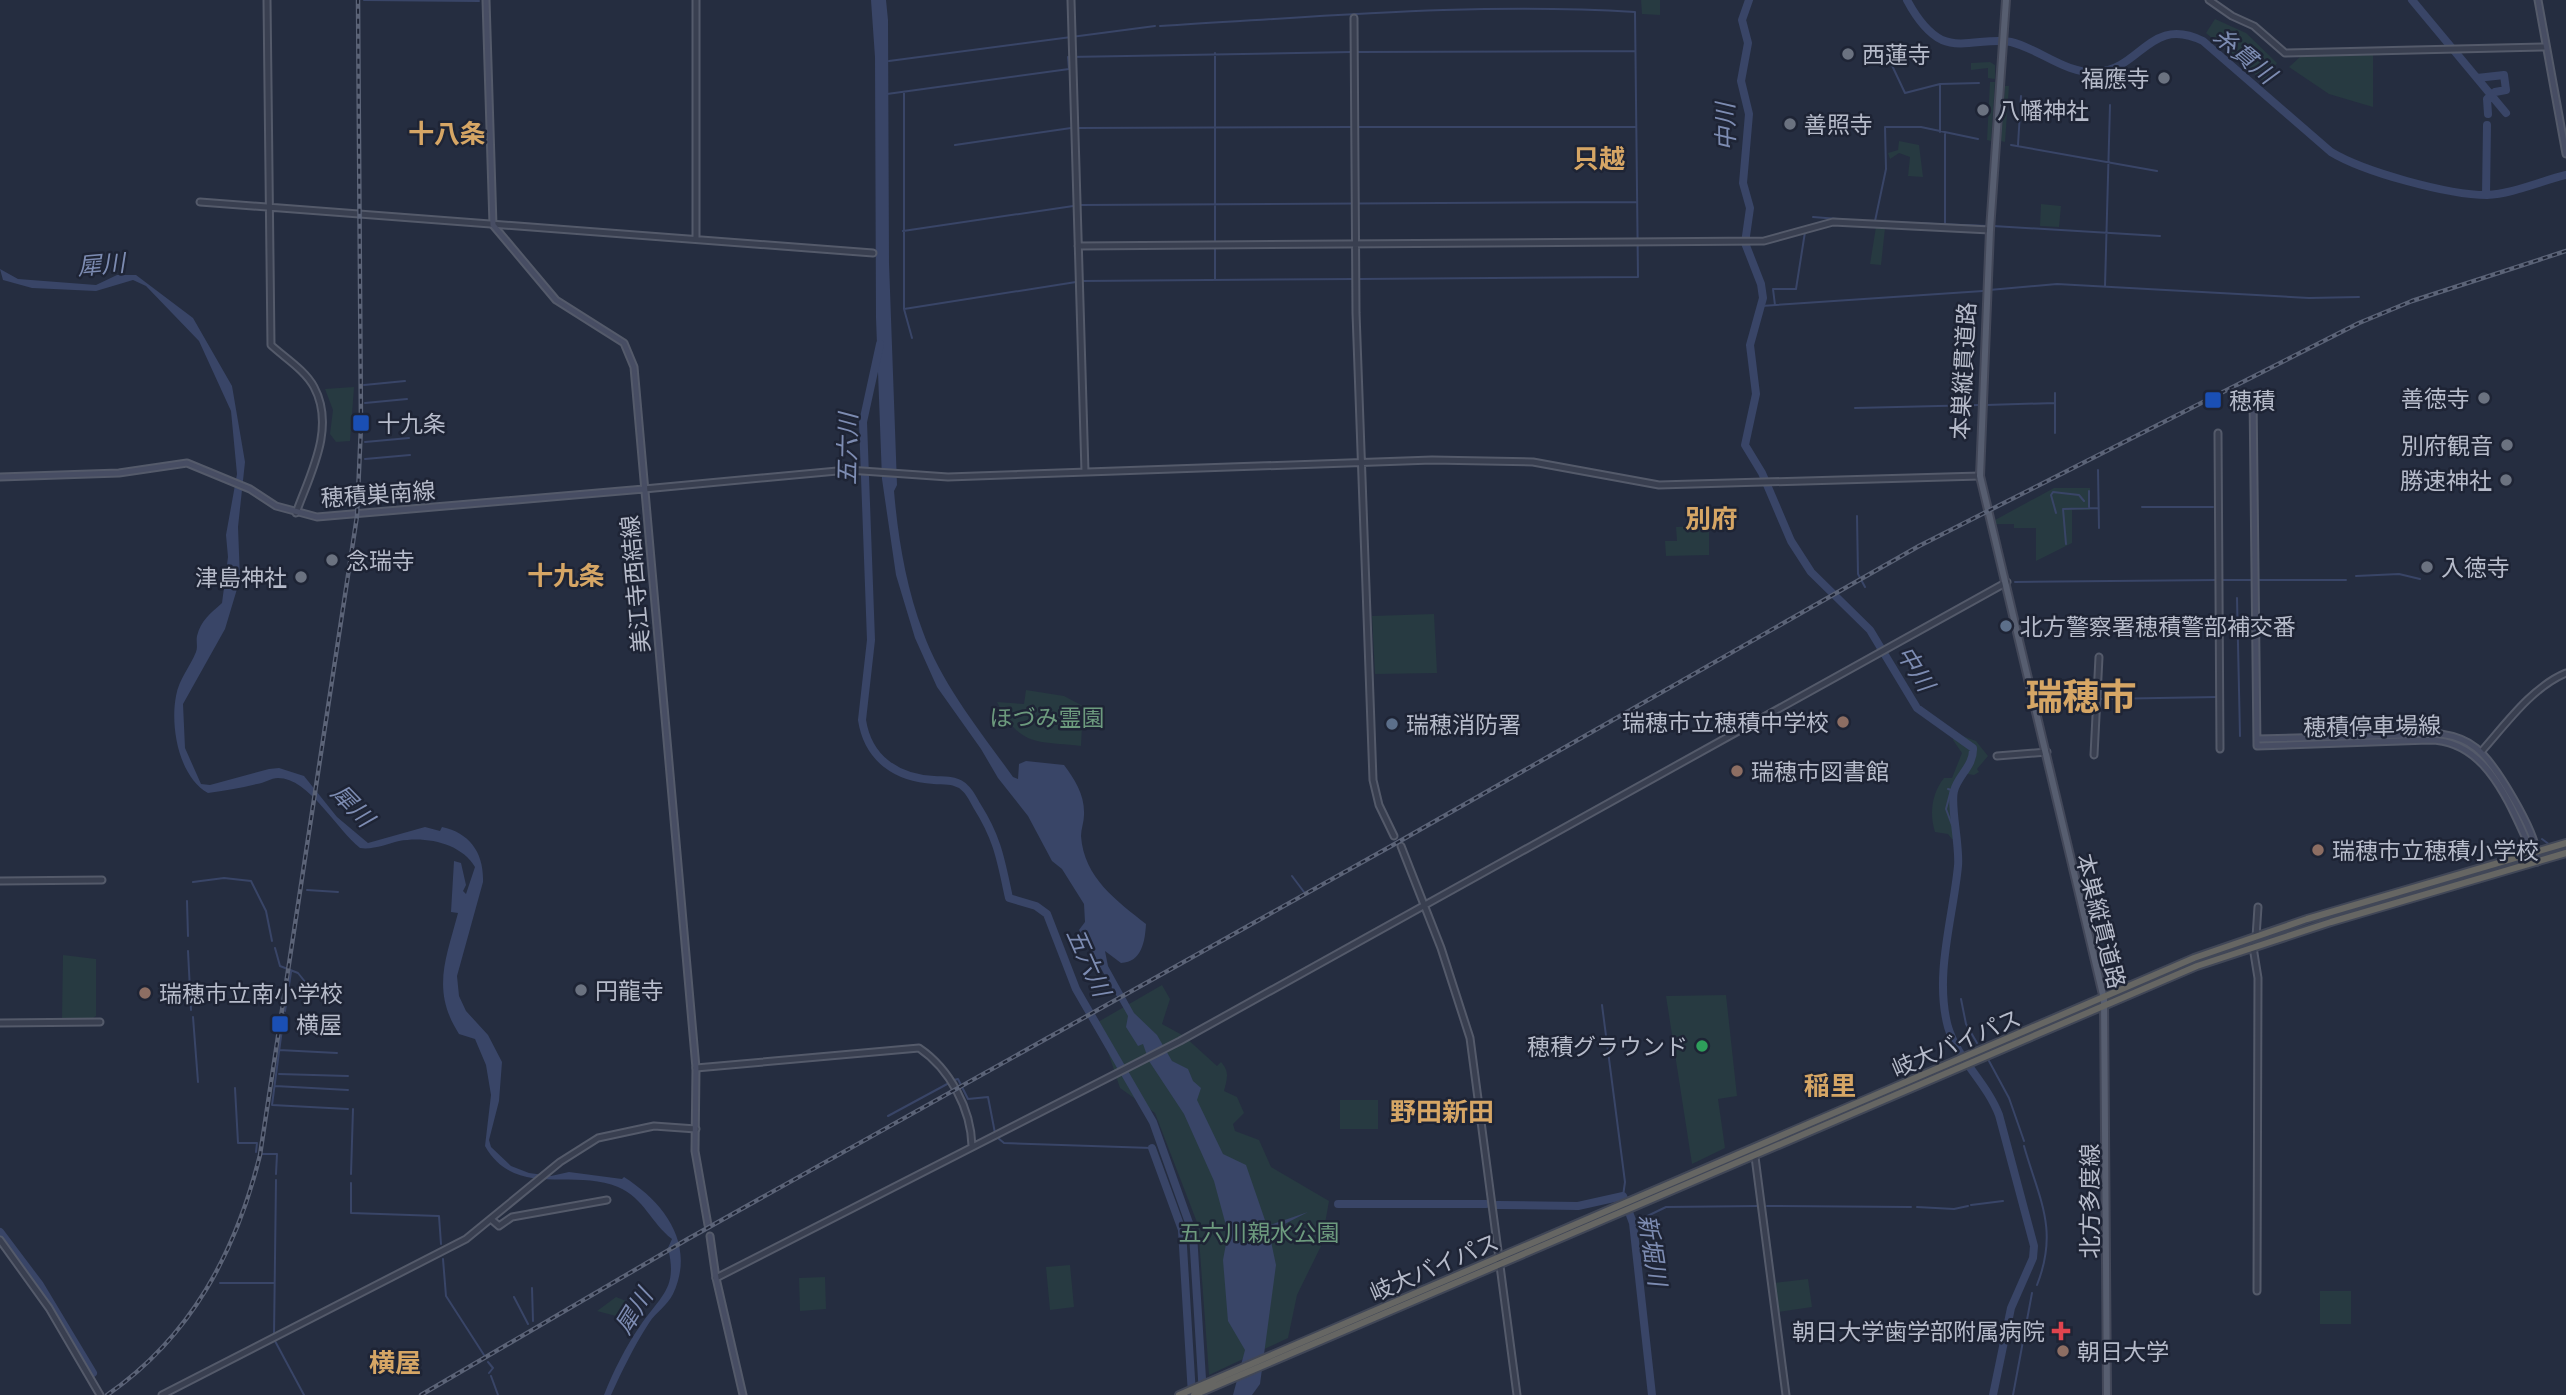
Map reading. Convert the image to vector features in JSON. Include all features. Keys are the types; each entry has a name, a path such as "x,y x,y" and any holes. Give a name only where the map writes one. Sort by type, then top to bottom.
{"highway":[{"name":"岐大バイパス","path":"1194,1395 1283,1354 1985,1053 2193,958 2566,843"},
{"name":"岐大バイパス","path":"1985,1053 2105,1007 2197,966 2566,853"},
{"name":"岐大バイパス","path":"1630,1205 1755,1157 1946,1070"},
{"name":"岐大バイパス","path":"1181,1394 1283,1354"}],"main road":[{"path":"486,0 494,225"},
{"name":"本巣縦貫道路","path":"2005,0 1988,231 1978,477 2006,583 2105,1007"},
{"path":"2538,0 2544,47 2566,154"},
{"name":"美江寺西結線","path":"494,225 556,300 608,331 624,343 631,354 695,1068 699,1178 708,1225"},
{"path":"2253,394 2257,743"},
{"name":"穂積巣南線","path":"0,477 119,473 187,463 226,477 276,506 317,517 357,516 644,489"},
{"name":"穂積停車場線","path":"2257,743 2441,734 2465,741 2481,752"},
{"name":"穂積停車場線","path":"2257,743 2429,740 2454,743 2470,751 2485,767 2519,821 2535,852 2537,862"},
{"path":"2481,752 2523,819 2535,852"},
{"name":"北方多度線","path":"2105,1007 2106,1395"},
{"path":"710,1236 716,1278 743,1395"}],"street":[{"path":"267,0 271,345 305,375 315,389 323,426 322,444 296,513"},
{"path":"696,0 696,239"},
{"path":"1071,0 1077,246 1083,328 1085,472"},
{"path":"2209,0 2232,16 2254,26 2285,53 2544,47"},
{"path":"1354,18 1360,463 1373,780 1379,805 1394,836"},
{"path":"200,202 494,225 558,227 873,253"},
{"path":"1077,246 1764,241 1833,222 1988,231"},
{"path":"2218,433 2220,748"},
{"path":"644,489 834,471 915,476 1513,461 1558,465 1659,485 1978,477"},
{"path":"716,1278 1180,1041 2006,583"},
{"path":"2094,755 2099,657"},
{"path":"2481,752 2530,698 2555,677 2566,673"},
{"path":"1997,756 2045,753"},
{"path":"1401,846 1425,905 1470,1038 1517,1395"},
{"path":"0,881 102,880"},
{"path":"2256,937 2258,907"},
{"path":"2253,947 2258,978 2257,1291"},
{"path":"0,1023 100,1022"},
{"path":"695,1068 919,1048 931,1056 955,1090 970,1121 972,1146"},
{"path":"162,1395 425,1261 492,1220 583,1145 632,1129 654,1126 696,1129"},
{"path":"1755,1157 1786,1395"},
{"path":"492,1220 499,1226 513,1217 607,1200"},
{"path":"0,1240 49,1308 100,1395"}],"green space":[{"path":"1641,0 1660,0 1660,15 1642,14"},
{"path":"2215,19 2246,33 2277,63 2264,82 2206,33"},
{"path":"2373,55 2373,107 2329,94 2289,67 2300,57"},
{"path":"1990,62 1995,65 1995,79 1988,78 1988,68 1971,70 1971,63"},
{"path":"1990,82 1995,82 1991,141 1987,140"},
{"path":"2005,86 2009,86 2005,142 2001,141"},
{"path":"1899,141 1919,145 1923,177 1908,176 1910,157 1899,153 1890,159 1888,153 1898,150"},
{"path":"2041,204 2061,206 2059,227 2040,226"},
{"path":"1876,227 1885,228 1881,265 1870,264"},
{"path":"354,387 350,441 336,442 330,434 333,410 325,389"},
{"path":"2054,488 2090,488 2090,510 2072,510 2072,543 2036,561 2036,528 2014,528 2014,524 1996,524 1995,520"},
{"path":"1709,526 1709,555 1666,556 1665,541 1677,541 1676,527"},
{"path":"1434,614 1437,673 1375,674 1372,616"},
{"name":"ほづみ霊園","path":"1026,690 1064,696 1083,706 1081,746 1040,742 1030,739 1013,727 997,702 1024,704"},
{"path":"1957,734 1976,741 1988,756 1977,769 1979,772 1974,775 1961,773 1956,781 1952,805 1956,839 1952,839 1948,834 1935,832 1932,811 1940,784 1944,778 1952,778 1962,753 1953,740"},
{"path":"63,955 96,959 96,1016 93,1018 62,1018"},
{"name":"五六川親水公園","path":"1162,985 1170,999 1162,1024 1184,1036 1217,1066 1221,1062 1226,1069 1224,1091 1237,1097 1244,1113 1233,1124 1235,1131 1259,1140 1271,1167 1329,1201 1321,1246 1297,1295 1288,1338 1209,1375 1198,1225 1155,1113 1120,1088 1098,1022"},
{"name":"穂積グラウンド","path":"1726,995 1737,1096 1718,1099 1725,1148 1692,1164 1666,996"},
{"path":"1340,1100 1378,1100 1378,1129 1340,1129"},
{"path":"1070,1265 1074,1307 1050,1310 1046,1267"},
{"path":"825,1277 826,1309 800,1311 799,1278"},
{"path":"1808,1279 1812,1307 1778,1312 1774,1283"},
{"path":"2320,1291 2351,1291 2351,1324 2320,1324"},
{"path":"616,1297 626,1301 616,1316 597,1311"}],"water":[{"path":"871,0 886,0 888,20 889,263 897,485 894,491 907,580 923,632 941,671 963,708 1013,777 1018,779 1019,764 1026,761 1064,765 1075,782 1083,801 1081,836 1088,864 1104,887 1146,924 1138,955 1121,963 1105,951 1108,966 1134,1013 1157,1035 1172,1061 1188,1069 1193,1081 1201,1088 1197,1100 1223,1154 1246,1165 1267,1226 1308,1212 1269,1232 1276,1265 1260,1384 1252,1395 1233,1395 1245,1350 1228,1321 1223,1260 1228,1233 1214,1181 1184,1114 1149,1061 1143,1044 1138,1046 1126,1027 1128,1016 1079,930 1085,922 1084,904 1062,869 1052,861 1028,816 998,778 937,687 915,638 896,575 882,479 876,318 875,57"},
{"path":"0,269 18,279 96,285 117,275 136,275 193,318 232,386 245,462 238,527 240,579 225,629 183,704 185,748 201,784 210,785 279,768 304,776 337,817 368,843 425,827 440,831 442,827 468,839 478,853 483,882 457,976 459,996 466,1011 488,1035 502,1062 499,1101 489,1140 491,1147 511,1166 529,1173 551,1176 569,1172 622,1179 624,1177 639,1187 664,1213 678,1242 681,1259 673,1294 644,1332 611,1395 604,1395 620,1359 666,1291 671,1273 668,1248 672,1239 641,1204 618,1187 601,1182 528,1177 512,1172 497,1162 485,1146 491,1095 486,1065 475,1039 459,1034 450,1018 443,989 446,960 458,913 451,912 454,861 461,863 466,885 463,891 466,894 475,867 461,852 431,841 409,840 360,848 311,795 289,780 275,778 245,787 208,793 198,786 184,763 174,722 176,696 196,652 201,626 222,603 228,557 226,535 237,474 231,411 199,341 146,286 133,280 96,291 32,288 3,280"}],"waterway":[{"path":"364,0 479,1"},
{"name":"中川","path":"1749,0 1742,20 1748,43 1741,81 1749,114 1743,183 1750,208 1745,243 1761,284 1763,298 1750,345 1756,394 1745,445 1762,473 1791,541 1811,572 1870,630 1917,708 1973,748 1971,760 1956,785 1953,797 1958,866 1946,946 1944,1007 1948,1027 1958,1050 1994,1103 1999,1115 2034,1246 2033,1258 2011,1308 1993,1395"},
{"name":"糸貫川","path":"1907,0 1926,28 1942,40 1959,43 2011,42 2085,72 2112,69 2170,34 2185,35 2203,41 2331,152 2364,167 2407,181 2451,191 2487,195 2516,190 2566,175"},
{"path":"2412,0 2506,113"},
{"path":"1160,26 1457,10 1576,9 1635,12 1638,277 1358,279"},
{"path":"889,61 1155,26"},
{"path":"1357,52 1635,51"},
{"path":"887,94 1069,69 1068,57 1351,52"},
{"path":"1215,53 1215,279"},
{"path":"1888,57 1905,93 1940,84 1979,83"},
{"path":"2477,78 2504,75 2506,90 2495,92 2487,99 2488,114"},
{"path":"1940,85 1940,132"},
{"path":"904,93 904,309 912,338"},
{"path":"2018,145 2021,96"},
{"path":"2105,286 2110,105"},
{"path":"2486,195 2487,125"},
{"path":"1077,128 1351,127"},
{"path":"1357,127 1635,127"},
{"path":"1875,221 1886,169 1885,127 1921,127 1978,139"},
{"path":"955,145 1071,128"},
{"path":"1945,134 1945,223"},
{"path":"2011,145 2157,171"},
{"path":"903,231 1080,205 1637,202"},
{"path":"1813,217 1876,222"},
{"path":"1885,222 1988,226"},
{"path":"1993,226 2160,236"},
{"path":"1775,305 1773,289 1796,289 1805,232"},
{"path":"1082,281 1353,279"},
{"path":"904,309 1076,282"},
{"path":"1989,290 2057,284 2309,298 2359,297"},
{"path":"1761,306 1983,291"},
{"name":"五六川","path":"880,344 863,422 871,640 862,720 865,734 878,756 897,770 908,775 962,785 972,797 994,840 1009,898 1036,906 1047,914 1076,989 1153,1122 1193,1234 1203,1395"},
{"path":"364,385 405,381"},
{"path":"2055,393 2055,433"},
{"path":"365,403 407,399"},
{"path":"1986,405 2055,403"},
{"path":"1855,408 1980,405"},
{"path":"365,442 409,438"},
{"path":"365,459 410,455"},
{"path":"2098,470 2099,528"},
{"path":"2089,491 2089,507"},
{"path":"2056,513 2051,495 2053,492 2079,495 2084,501"},
{"path":"2142,507 2213,507"},
{"path":"2066,544 2063,509 2098,508"},
{"path":"1857,516 1858,574 1865,587"},
{"path":"2356,576 2399,574 2420,579"},
{"path":"2015,582 2217,580"},
{"path":"2222,580 2252,580"},
{"path":"2257,580 2346,580"},
{"path":"2237,598 2240,736"},
{"path":"2101,699 2217,697"},
{"path":"1948,789 1951,790 1946,809 1952,825 1957,827"},
{"path":"2542,839 2550,845"},
{"path":"1292,876 1304,892"},
{"path":"193,882 224,878 251,881 266,911 272,941"},
{"path":"307,890 338,892"},
{"path":"187,901 188,936"},
{"path":"275,948 280,966 298,973 306,983"},
{"path":"188,951 191,1010"},
{"path":"285,1011 291,972"},
{"path":"1961,999 1966,1024 1977,1043"},
{"path":"1602,1005 1625,1182 1623,1196"},
{"path":"284,1014 272,1105 348,1109"},
{"path":"193,1017 198,1082"},
{"path":"279,1050 337,1053"},
{"path":"1989,1061 2009,1098 2024,1141"},
{"path":"279,1074 348,1076"},
{"path":"954,1080 958,1079 968,1099 988,1097 995,1133"},
{"path":"888,1116 949,1083"},
{"path":"275,1086 348,1090"},
{"path":"235,1088 238,1143 257,1143 256,1152"},
{"path":"351,1174 353,1109"},
{"path":"998,1138 1004,1143 1152,1148"},
{"path":"2024,1146 2041,1199 2047,1230 2043,1265 2037,1285"},
{"path":"1152,1148 1182,1230 1192,1395"},
{"path":"262,1154 277,1154 276,1174"},
{"path":"274,1336 276,1180"},
{"path":"351,1183 351,1213 439,1216 441,1244"},
{"name":"新堀川","path":"1497,1205 1578,1206 1623,1196 1633,1223 1652,1395"},
{"path":"1971,1205 2003,1201"},
{"name":"新堀川","path":"1338,1204 1486,1204"},
{"path":"1633,1223 1666,1207 1758,1206"},
{"path":"1767,1206 1911,1207"},
{"path":"1917,1207 1954,1209 1968,1206"},
{"path":"0,1232 40,1285 93,1373"},
{"path":"443,1259 446,1296 484,1355"},
{"path":"220,1283 274,1283"},
{"path":"532,1288 533,1321"},
{"path":"2013,1395 2032,1293"},
{"path":"514,1297 528,1324"},
{"path":"275,1341 304,1395"},
{"path":"488,1362 493,1368 489,1373"},
{"path":"491,1376 498,1395"}],"railway":[{"path":"107,1395 163,1347 206,1290 238,1225 260,1155 357,516 361,426 358,0"},
{"path":"421,1395 686,1240 1393,845 1919,546 2359,323 2412,301 2566,251"}],"place":[{"name":"西蓮寺","path":"1848,54"},
{"name":"福應寺","path":"2164,78"},
{"name":"八幡神社","path":"1983,110"},
{"name":"善照寺","path":"1790,124"},
{"name":"善徳寺","path":"2484,398"},
{"name":"穂積","path":"2213,400"},
{"name":"十九条","path":"361,423"},
{"name":"別府観音","path":"2507,445"},
{"name":"勝速神社","path":"2506,480"},
{"name":"念瑞寺","path":"332,560"},
{"name":"入徳寺","path":"2427,567"},
{"name":"津島神社","path":"301,577"},
{"name":"北方警察署穂積警部補交番","path":"2006,626"},
{"name":"瑞穂市立穂積中学校","path":"1843,722"},
{"name":"瑞穂消防署","path":"1392,724"},
{"name":"瑞穂市図書館","path":"1737,771"},
{"name":"瑞穂市立穂積小学校","path":"2318,850"},
{"name":"円龍寺","path":"581,990"},
{"name":"瑞穂市立南小学校","path":"145,993"},
{"name":"横屋","path":"280,1024"},
{"name":"穂積グラウンド","path":"1702,1046"},
{"name":"朝日大学歯学部附属病院","path":"2061,1331"},
{"name":"朝日大学","path":"2063,1351"}],"district":[{"name":"十八条","path":"447,133"},
{"name":"只越","path":"1599,158"},
{"name":"別府","path":"1711,518"},
{"name":"十九条","path":"566,575"},
{"name":"瑞穂市","path":"2081,696"},
{"name":"稲里","path":"1830,1085"},
{"name":"野田新田","path":"1442,1111"},
{"name":"横屋","path":"395,1362"}],"water label":[{"name":"犀川","path":"101,264"},
{"name":"犀川","path":"353,805"},
{"name":"犀川","path":"633,1311"}]}
